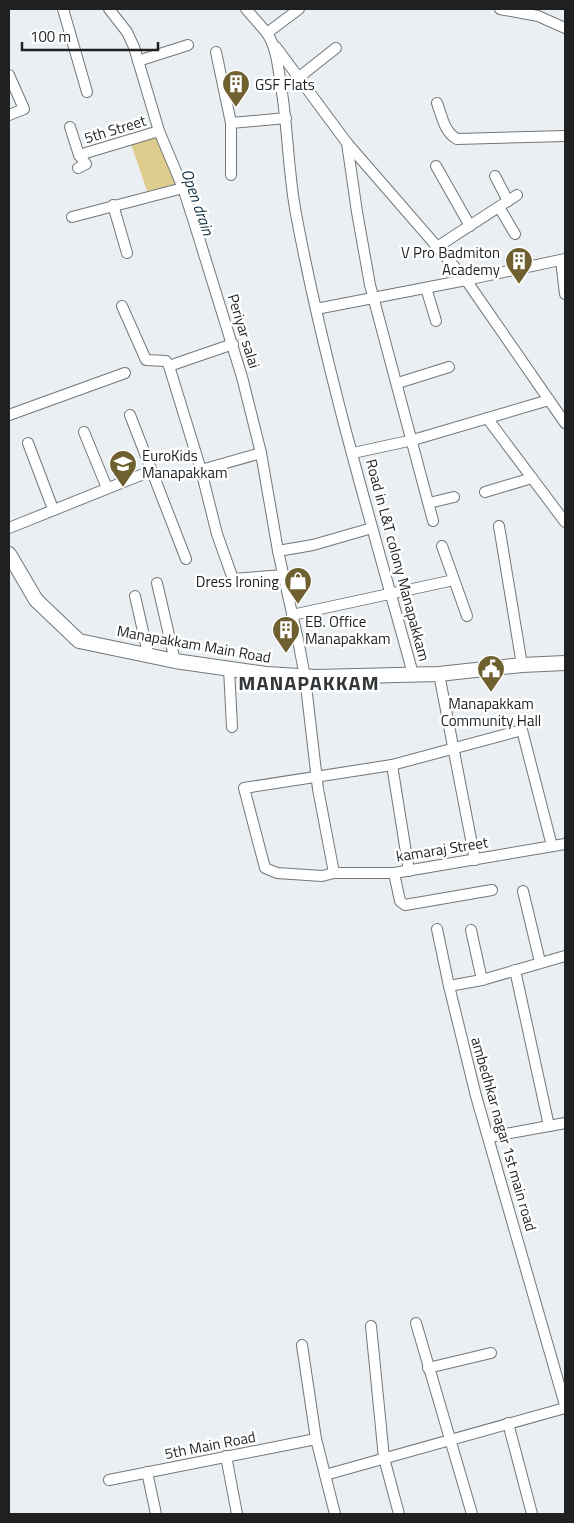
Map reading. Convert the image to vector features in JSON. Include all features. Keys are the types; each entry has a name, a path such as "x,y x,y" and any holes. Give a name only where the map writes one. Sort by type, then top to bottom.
{"main road":[{"name":"Manapakkam Main Road","path":"9,554 36,600 79,641 175,661 305,677 439,674 522,665 565,664"}],"street":[{"path":"63,9 87,92"},
{"name":"Periyar salai","path":"109,9 127,32 138,61 159,131 183,188 233,344 261,452 278,551 305,677 316,776 334,873"},
{"name":"Road in L&T colony Manapakkam","path":"246,9 267,32 298,78 347,143 466,280 565,423"},
{"path":"267,32 299,9"},
{"path":"500,9 538,16 565,28"},
{"path":"138,61 188,45"},
{"name":"Road in L&T colony Manapakkam","path":"275,46 286,118 296,212 316,309 372,528 413,674"},
{"path":"298,78 336,48"},
{"path":"216,52 231,122 231,175"},
{"path":"9,75 24,110 9,115"},
{"path":"437,103 446,127 451,136 457,139 565,136"},
{"path":"231,122 286,118"},
{"path":"70,127 79,155 86,164 78,168"},
{"name":"5th Street","path":"79,155 159,131"},
{"name":"Road in L&T colony Manapakkam","path":"347,143 356,212 375,298 413,440"},
{"path":"436,166 470,226"},
{"path":"495,176 508,201"},
{"path":"72,217 183,188"},
{"path":"437,247 518,195"},
{"path":"113,205 127,253"},
{"path":"499,207 514,234"},
{"path":"316,309 563,259 565,294"},
{"path":"426,288 436,321"},
{"path":"122,306 146,360 166,361 169,366 201,470 217,534 233,579 284,574"},
{"path":"169,366 233,344"},
{"path":"398,383 449,367"},
{"path":"9,415 125,373"},
{"name":"Road in L&T colony Manapakkam","path":"354,453 413,440 549,400"},
{"path":"130,414 186,559"},
{"path":"487,418 565,522"},
{"path":"84,432 107,488"},
{"path":"413,440 433,521"},
{"path":"28,443 53,509"},
{"path":"201,470 261,452"},
{"path":"9,528 152,471"},
{"path":"485,492 532,478"},
{"path":"429,504 454,497"},
{"path":"498,526 522,665"},
{"path":"278,551 313,545 372,528"},
{"path":"442,546 467,616"},
{"path":"292,615 454,580"},
{"path":"157,582 175,661"},
{"path":"135,596 148,654"},
{"path":"230,669 232,727"},
{"path":"439,674 475,860"},
{"path":"316,776 392,766 522,730 552,846"},
{"path":"392,766 409,871"},
{"name":"kamaraj Street","path":"316,776 244,788 265,868 277,873 322,876 334,873 394,873 565,844"},
{"path":"394,873 400,901 405,906 492,890"},
{"path":"523,891 540,962"},
{"name":"ambedhkar nagar 1st main road","path":"438,929 449,986 489,1137 565,1407"},
{"path":"471,930 482,980"},
{"path":"449,986 482,980 565,956"},
{"path":"515,970 549,1126"},
{"path":"489,1137 565,1123"},
{"path":"416,1323 472,1514"},
{"path":"371,1326 384,1458 399,1514"},
{"path":"302,1345 316,1439 335,1514"},
{"path":"428,1368 491,1354"},
{"path":"325,1475 565,1407"},
{"path":"508,1423 532,1514"},
{"name":"5th Main Road","path":"108,1480 316,1439"},
{"path":"226,1456 238,1514"},
{"path":"147,1472 156,1514"}],"shaded area":[{"path":"161,134 177,184 147,191 131,144"}],"place":[{"name":"GSF Flats","path":"236,108"},
{"name":"V Pro Badmiton Academy","path":"519,285"},
{"name":"EuroKids Manapakkam","path":"123,488"},
{"name":"Dress Ironing","path":"298,605"},
{"name":"EB. Office Manapakkam","path":"286,654"},
{"name":"Manapakkam Community Hall","path":"491,693"}],"district":[{"name":"MANAPAKKAM","path":"309,682"}],"water label":[{"name":"Open drain","path":"198,202"}]}
